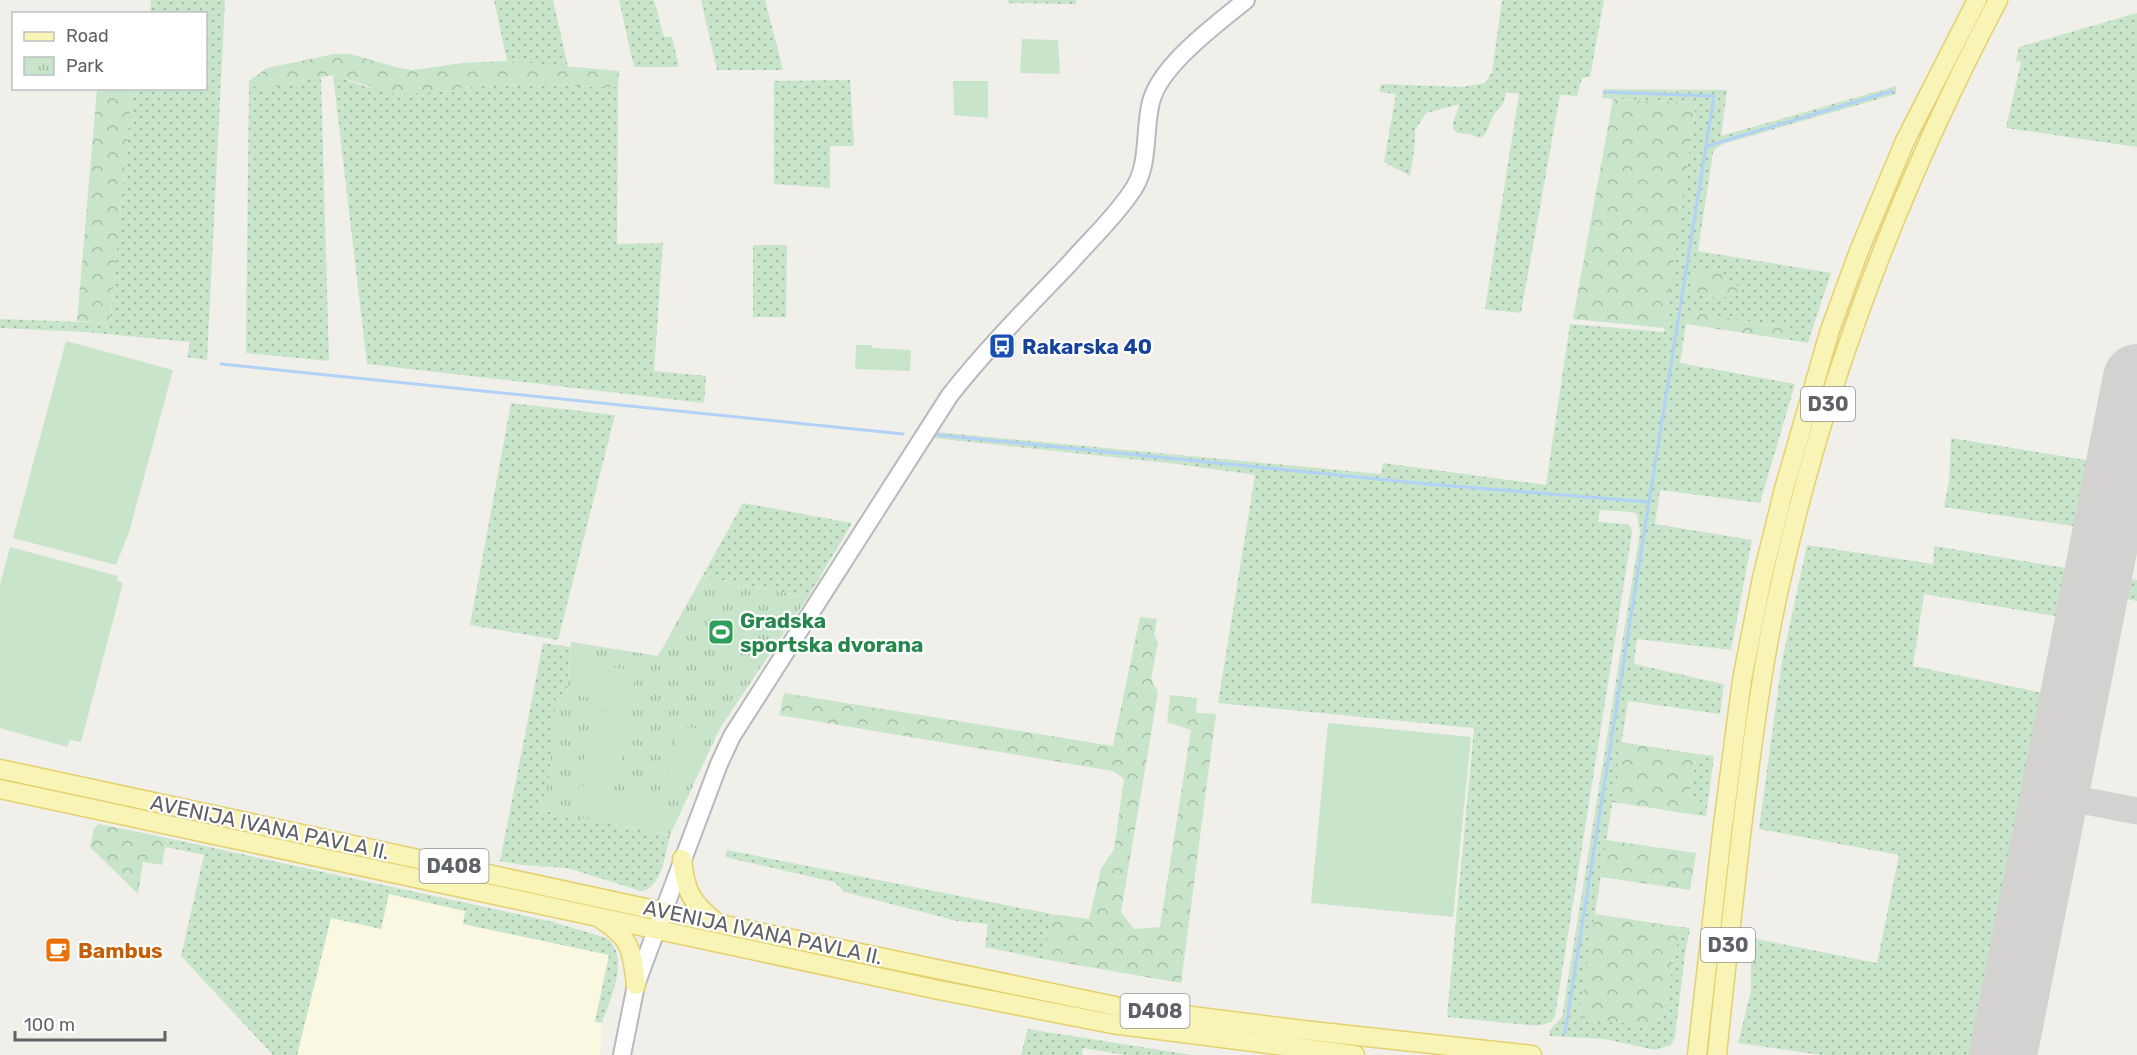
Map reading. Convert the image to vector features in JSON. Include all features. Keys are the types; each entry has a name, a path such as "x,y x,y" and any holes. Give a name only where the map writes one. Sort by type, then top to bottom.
{"main road":[{"path":"622,1055 636,985 682,859 732,736 938,413 967,374 1131,194 1140,178 1144,164 1151,100 1164,75 1176,60 1246,0"},
{"name":"D30","path":"1697,1055 1742,680 1762,578 1784,489 1830,330 1859,251 1905,141 1977,0"},
{"name":"D30","path":"1717,1055 1748,769 1778,591 1804,485 1839,369 1868,284 1938,120 1998,0"},
{"name":"AVENIJA IVANA PAVLA II.","path":"0,769 659,920 934,989 1112,1024 1355,1055"},
{"name":"AVENIJA IVANA PAVLA II.","path":"0,789 592,915 720,924 1120,1007 1532,1055"},
{"path":"682,859 685,882 692,898 720,924"},
{"path":"592,915 615,929 627,941 636,985"},
{"path":"1682,1055 1687,1046 1694,1018 1702,1007"}],"shaded area":[{"path":"388,894 466,911 463,924 610,955 595,1021 602,1023 600,1055 297,1055 331,918"}],"green space":[{"path":"151,0 225,0 207,360 187,357 190,342 85,332 0,328 0,319 110,323 132,90 207,90 207,12 150,12"},
{"path":"494,0 553,0 568,67 507,61"},
{"path":"619,0 654,0 664,37 672,37 679,67 634,67"},
{"path":"701,0 765,0 783,70 717,70"},
{"path":"1008,0 1076,0 1076,4 1008,3"},
{"path":"1502,0 1604,0 1590,77 1582,78 1577,96 1560,95 1521,313 1485,309 1519,94 1506,92 1504,102 1494,114 1486,133 1479,138 1470,134 1457,133 1453,129 1453,122 1460,104 1426,113 1415,130 1410,176 1384,162 1396,94 1379,92 1381,84 1463,87 1485,83 1492,72"},
{"path":"2137,13 2137,147 2006,128 2021,62 2016,61 2019,47"},
{"path":"1022,39 1058,40 1060,74 1020,73"},
{"path":"334,54 350,54 413,70 462,63 507,61 619,71 618,87 489,84 443,92 395,94 333,75 265,88 257,88 249,81 267,68"},
{"path":"333,75 367,87 443,92 489,84 618,87 617,244 663,243 654,371 706,376 704,403 367,364"},
{"path":"321,77 329,361 246,353 249,81 257,88 265,88"},
{"path":"850,80 854,146 830,146 830,188 774,184 774,81"},
{"path":"953,81 988,81 988,118 954,115"},
{"path":"1896,86 1896,94 1726,143 1717,147 1713,152 1698,251 1831,273 1808,343 1790,340 1791,328 1688,312 1680,363 1795,384 1760,503 1660,490 1655,524 1752,540 1731,650 1637,639 1634,664 1724,684 1720,714 1628,701 1579,1017 1658,1020 1664,1012 1680,927 1690,928 1675,1037 1671,1045 1655,1050 1605,1039 1550,1036 1549,1031 1562,1017 1640,532 1637,514 1632,512 1600,510 1598,522 1627,524 1631,527 1632,533 1555,1016 1551,1022 1538,1026 1447,1017 1474,728 1218,703 1255,475 1177,464 933,438 936,432 1381,474 1383,463 1546,485 1570,324 1664,332 1696,103 1602,98 1604,89 1727,90 1721,136"},
{"path":"97,90 132,90 110,323 77,321"},
{"path":"1613,99 1696,103 1665,328 1573,319"},
{"path":"753,245 787,245 786,317 753,317"},
{"path":"1696,268 1720,272 1725,280 1737,282 1737,292 1721,298 1691,294"},
{"path":"1688,311 1791,328 1790,340 1686,324"},
{"path":"66,341 173,370 129,532 116,565 13,538"},
{"path":"856,345 911,350 910,371 855,369"},
{"path":"511,403 615,415 558,640 470,625"},
{"path":"1951,438 2098,462 2086,528 1944,507 1949,481"},
{"path":"743,503 852,523 808,597 702,577"},
{"path":"1807,545 1933,564 1934,546 2077,570 2067,618 1924,594 1913,666 2053,695 1980,1055 1821,1055 1738,1043 1751,991 1751,938 1877,963 1899,855 1759,829 1782,661"},
{"path":"10,547 118,576 117,581 123,583 81,742 70,740 67,747 0,728 0,585"},
{"path":"2119,576 2137,580 2137,601 2114,597"},
{"path":"702,577 808,597 720,728 670,835 541,810 549,779 556,695 567,696 571,642 658,656"},
{"path":"1140,617 1157,619 1154,635 1158,643 1151,679 1158,692 1121,912 1134,929 1160,927 1191,730 1167,722 1170,695 1197,698 1196,713 1216,714 1181,983 1043,959 1051,914 1089,919 1101,869 1114,849 1124,779 1113,771 779,715 784,693 1113,746"},
{"path":"543,643 570,647 567,697 557,695 549,779 542,810 670,835 662,869 648,889 641,891 568,868 500,861"},
{"path":"574,660 636,671 630,705 568,694"},
{"path":"593,709 630,716 618,781 581,773"},
{"path":"1328,723 1471,737 1453,917 1311,903"},
{"path":"678,725 700,729 702,733 694,779 688,782 668,778"},
{"path":"651,731 673,735 671,747 649,742"},
{"path":"1621,742 1697,754 1689,796 1698,799 1697,815 1612,802"},
{"path":"1697,754 1714,756 1706,816 1697,815 1698,799 1689,796"},
{"path":"587,785 655,797 666,807 667,824 658,830 580,816 572,807 573,794 577,787"},
{"path":"99,824 167,838 162,865 143,862 138,894 90,847 94,828"},
{"path":"167,838 549,921 607,938 614,947 618,968 617,979 602,1023 595,1022 609,955 463,924 465,911 389,894 381,929 331,918 297,1055 273,1055 181,956 204,855 165,847"},
{"path":"1606,840 1696,853 1690,890 1601,877"},
{"path":"727,850 1051,914 1043,959 985,947 988,924 957,921 845,892 834,882 725,857"},
{"path":"1595,914 1680,927 1664,1012 1658,1020 1646,1026 1579,1017"},
{"path":"1028,1029 1192,1055 1124,1055 1083,1048 1082,1055 1021,1055"}],"waterway":[{"path":"1707,146 1892,91"},
{"path":"938,435 1427,484 1649,502 1714,96 1604,92"},
{"path":"221,364 903,434"},
{"path":"1565,1033 1649,502"}],"taxiway":[{"path":"2055,795 2137,811"}],"runway":[{"path":"2003,1055 2137,378"}],"place":[{"name":"Rakarska 40","path":"1002,346"},
{"name":"Gradska sportska dvorana","path":"721,632"},
{"name":"Bambus","path":"58,950"}]}
